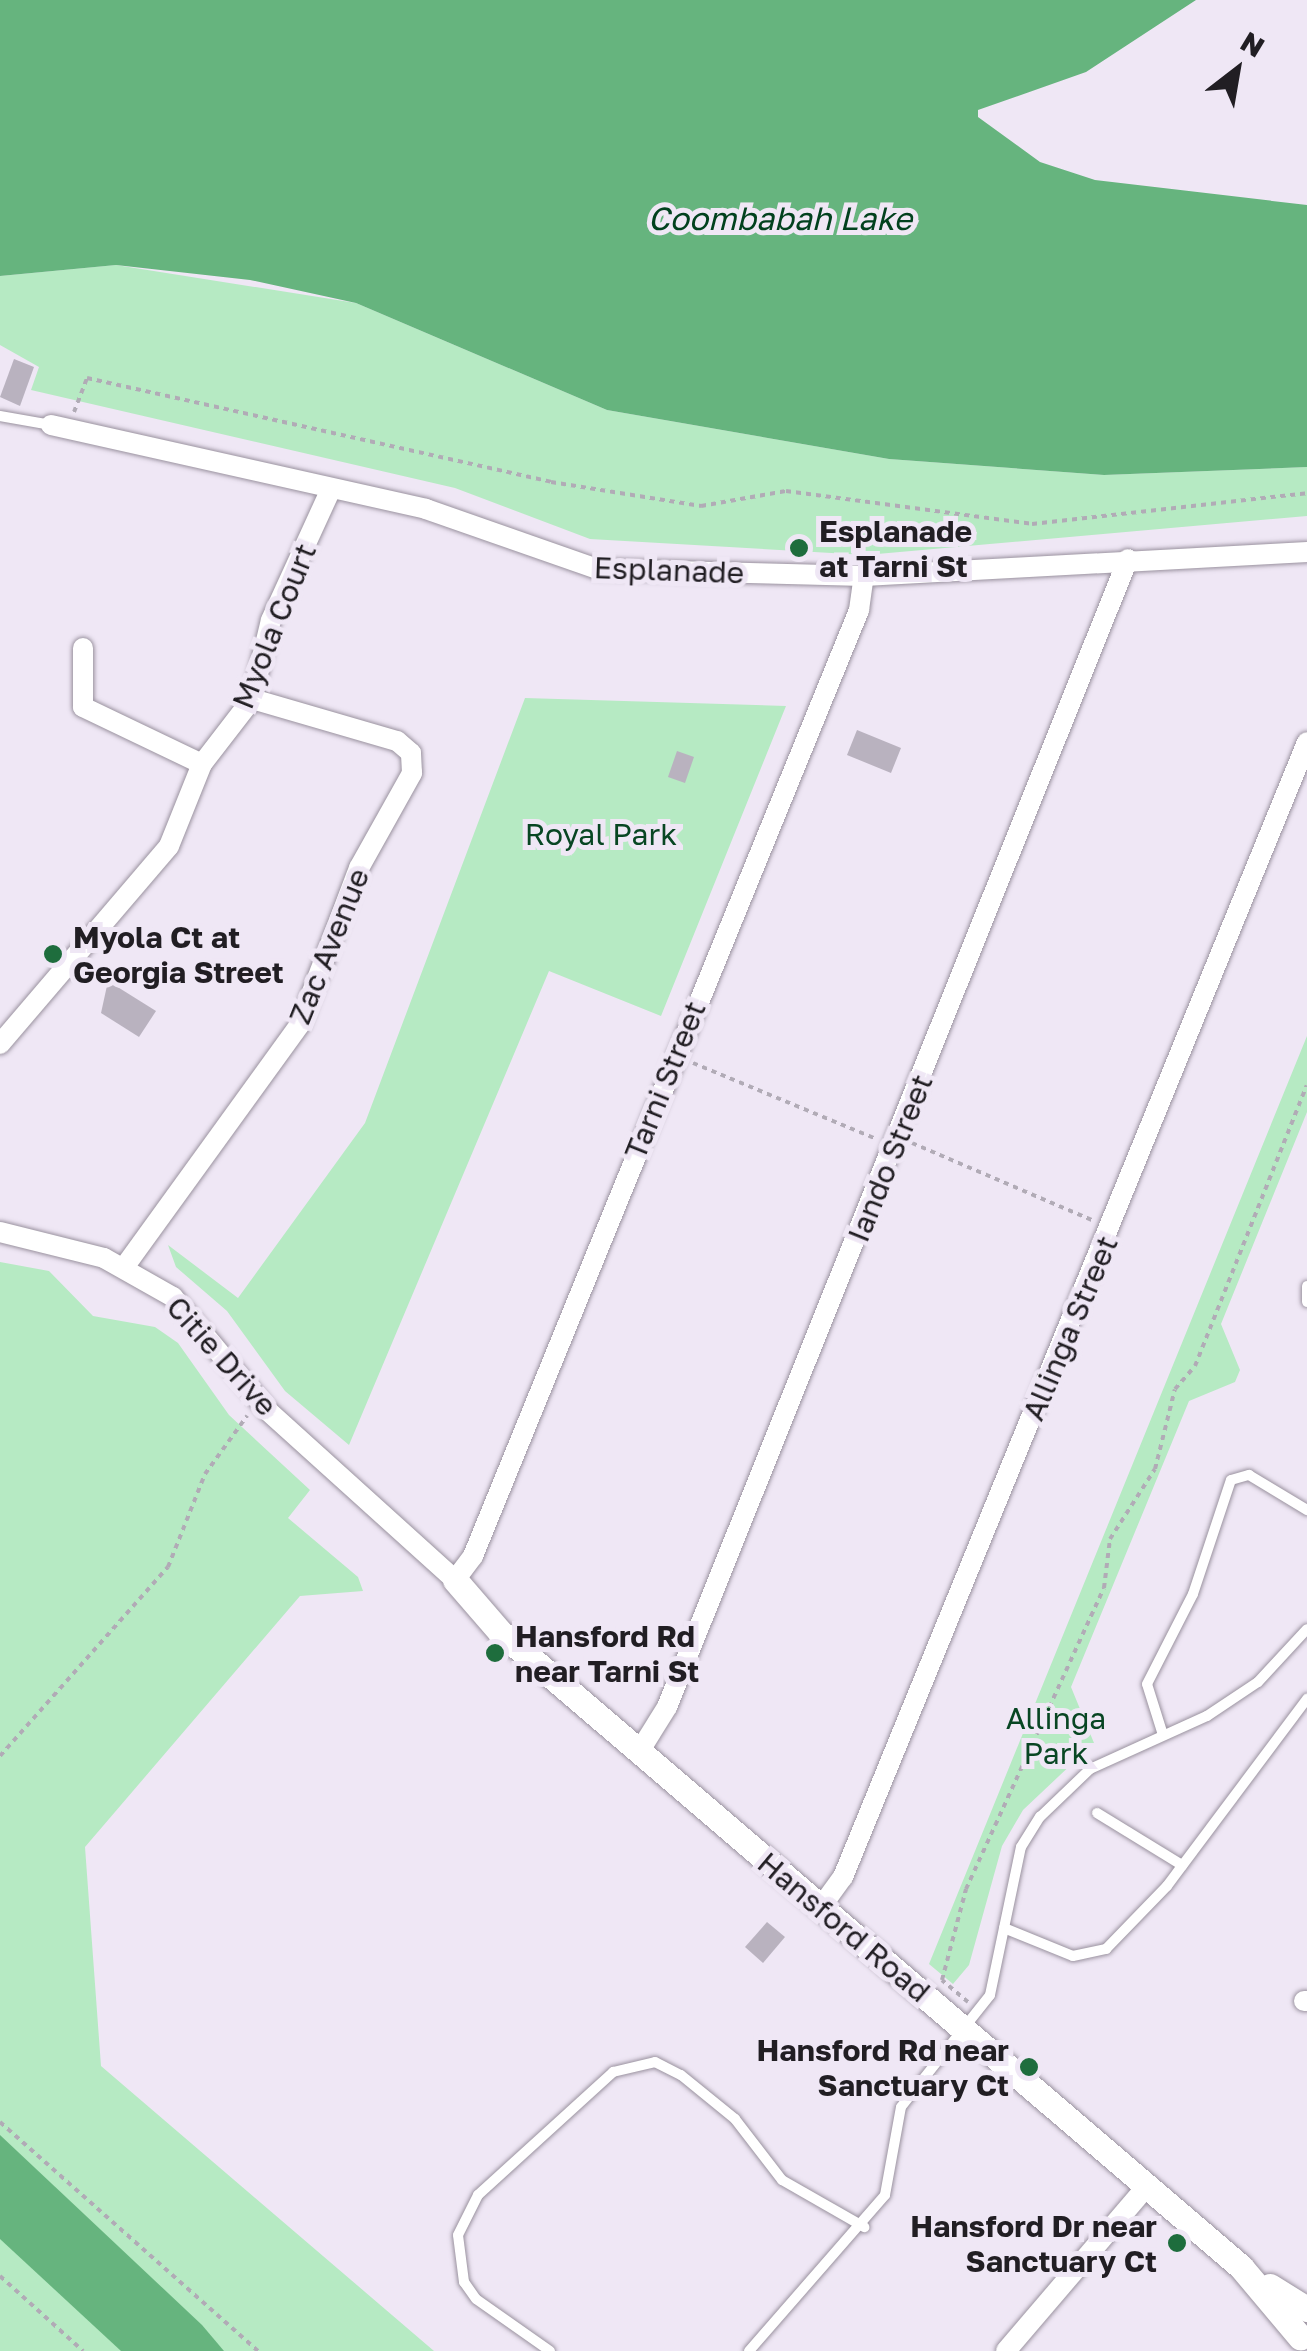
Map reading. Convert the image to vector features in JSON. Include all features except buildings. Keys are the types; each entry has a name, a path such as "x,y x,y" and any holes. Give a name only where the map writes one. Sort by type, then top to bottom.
{"street":[{"name":"Esplanade","path":"60,426 449,516 575,566 864,576 1307,552"},
{"name":"Myola Court","path":"0,1044 30,1018 86,932 162,856 202,764 252,699 271,620 331,489"},
{"name":"Iando Street","path":"639,1752 667,1707 1128,559"},
{"name":"Tarni Street","path":"455,1580 473,1556 858,610 864,576"},
{"path":"83,648 84,707 202,764"},
{"name":"Zac Avenue","path":"125,1266 300,1024 359,868 412,773 411,754 397,740 252,699"},
{"name":"Allinga Street","path":"821,1907 843,1877 1307,742"},
{"name":"Citie Drive","path":"0,1232 125,1266 187,1310 268,1411 455,1580"},
{"name":"Hansford Road","path":"455,1580 500,1632 821,1907 974,2022 1146,2187 1241,2267 1304,2336"},
{"path":"1006,2351 1146,2187"},
{"name":"Hansford Road","path":"1241,2267 1307,2308"}],"lane":[{"path":"0,416 60,426"},
{"path":"1307,1286 1307,1302"},
{"path":"1163,1736 1147,1684 1192,1594 1231,1480 1248,1475 1307,1510"},
{"path":"749,2351 864,2227 885,2195 901,2107 974,2022 1004,1928 1022,1847 1060,1791 1258,1682 1307,1629"},
{"path":"1004,1928 1073,1956 1098,1954 1182,1865 1307,1700"},
{"path":"1098,1813 1182,1865"},
{"path":"550,2351 464,2282 458,2235 478,2195 613,2072 655,2062 681,2075 735,2119 782,2180 864,2227"}],"path":[{"path":"60,426 87,378 551,482 700,506 786,491 1032,524 1307,493"},
{"path":"675,1055 1111,1228"},
{"path":"974,2022 942,1980 966,1889 1104,1588 1110,1539 1155,1469 1175,1389 1194,1366 1307,1085"},
{"path":"0,1756 168,1567 206,1474 247,1416"},
{"path":"0,2122 258,2351"},
{"path":"0,2276 84,2351"}],"green space":[{"path":"116,265 356,303 607,410 889,459 1104,475 1307,467 1307,516 866,555 590,539 455,488 31,390 39,367 0,345 0,276"},
{"name":"Royal Park","path":"525,698 786,706 661,1016 549,971 349,1445 285,1391 227,1311 176,1267 168,1245 238,1298 365,1123"},
{"name":"Allinga Park","path":"1307,1036 1307,1112 1221,1324 1240,1370 1235,1382 1189,1401 1071,1687 1094,1743 1023,1810 1002,1846 969,1965 953,1984 929,1964"},
{"path":"0,1262 49,1271 93,1316 155,1327 178,1343 229,1415 310,1490 288,1518 358,1577 363,1591 300,1596 85,1847 101,2066 434,2351 0,2351"}],"water":[{"name":"Coombabah Lake","path":"0,0 1196,0 1086,72 978,110 978,117 1040,162 1095,180 1307,205 1307,467 1104,475 889,459 607,410 356,303 250,280 116,265 0,276"},
{"path":"0,2135 202,2325 224,2351 121,2351 0,2239"}],"place":[{"name":"Esplanade at Tarni St","path":"799,548"},
{"name":"Myola Ct at Georgia Street","path":"53,954"},
{"name":"Hansford Rd near Tarni St","path":"495,1653"},
{"name":"Hansford Rd near Sanctuary Ct","path":"1029,2067"},
{"name":"Hansford Dr near Sanctuary Ct","path":"1177,2243"}]}
